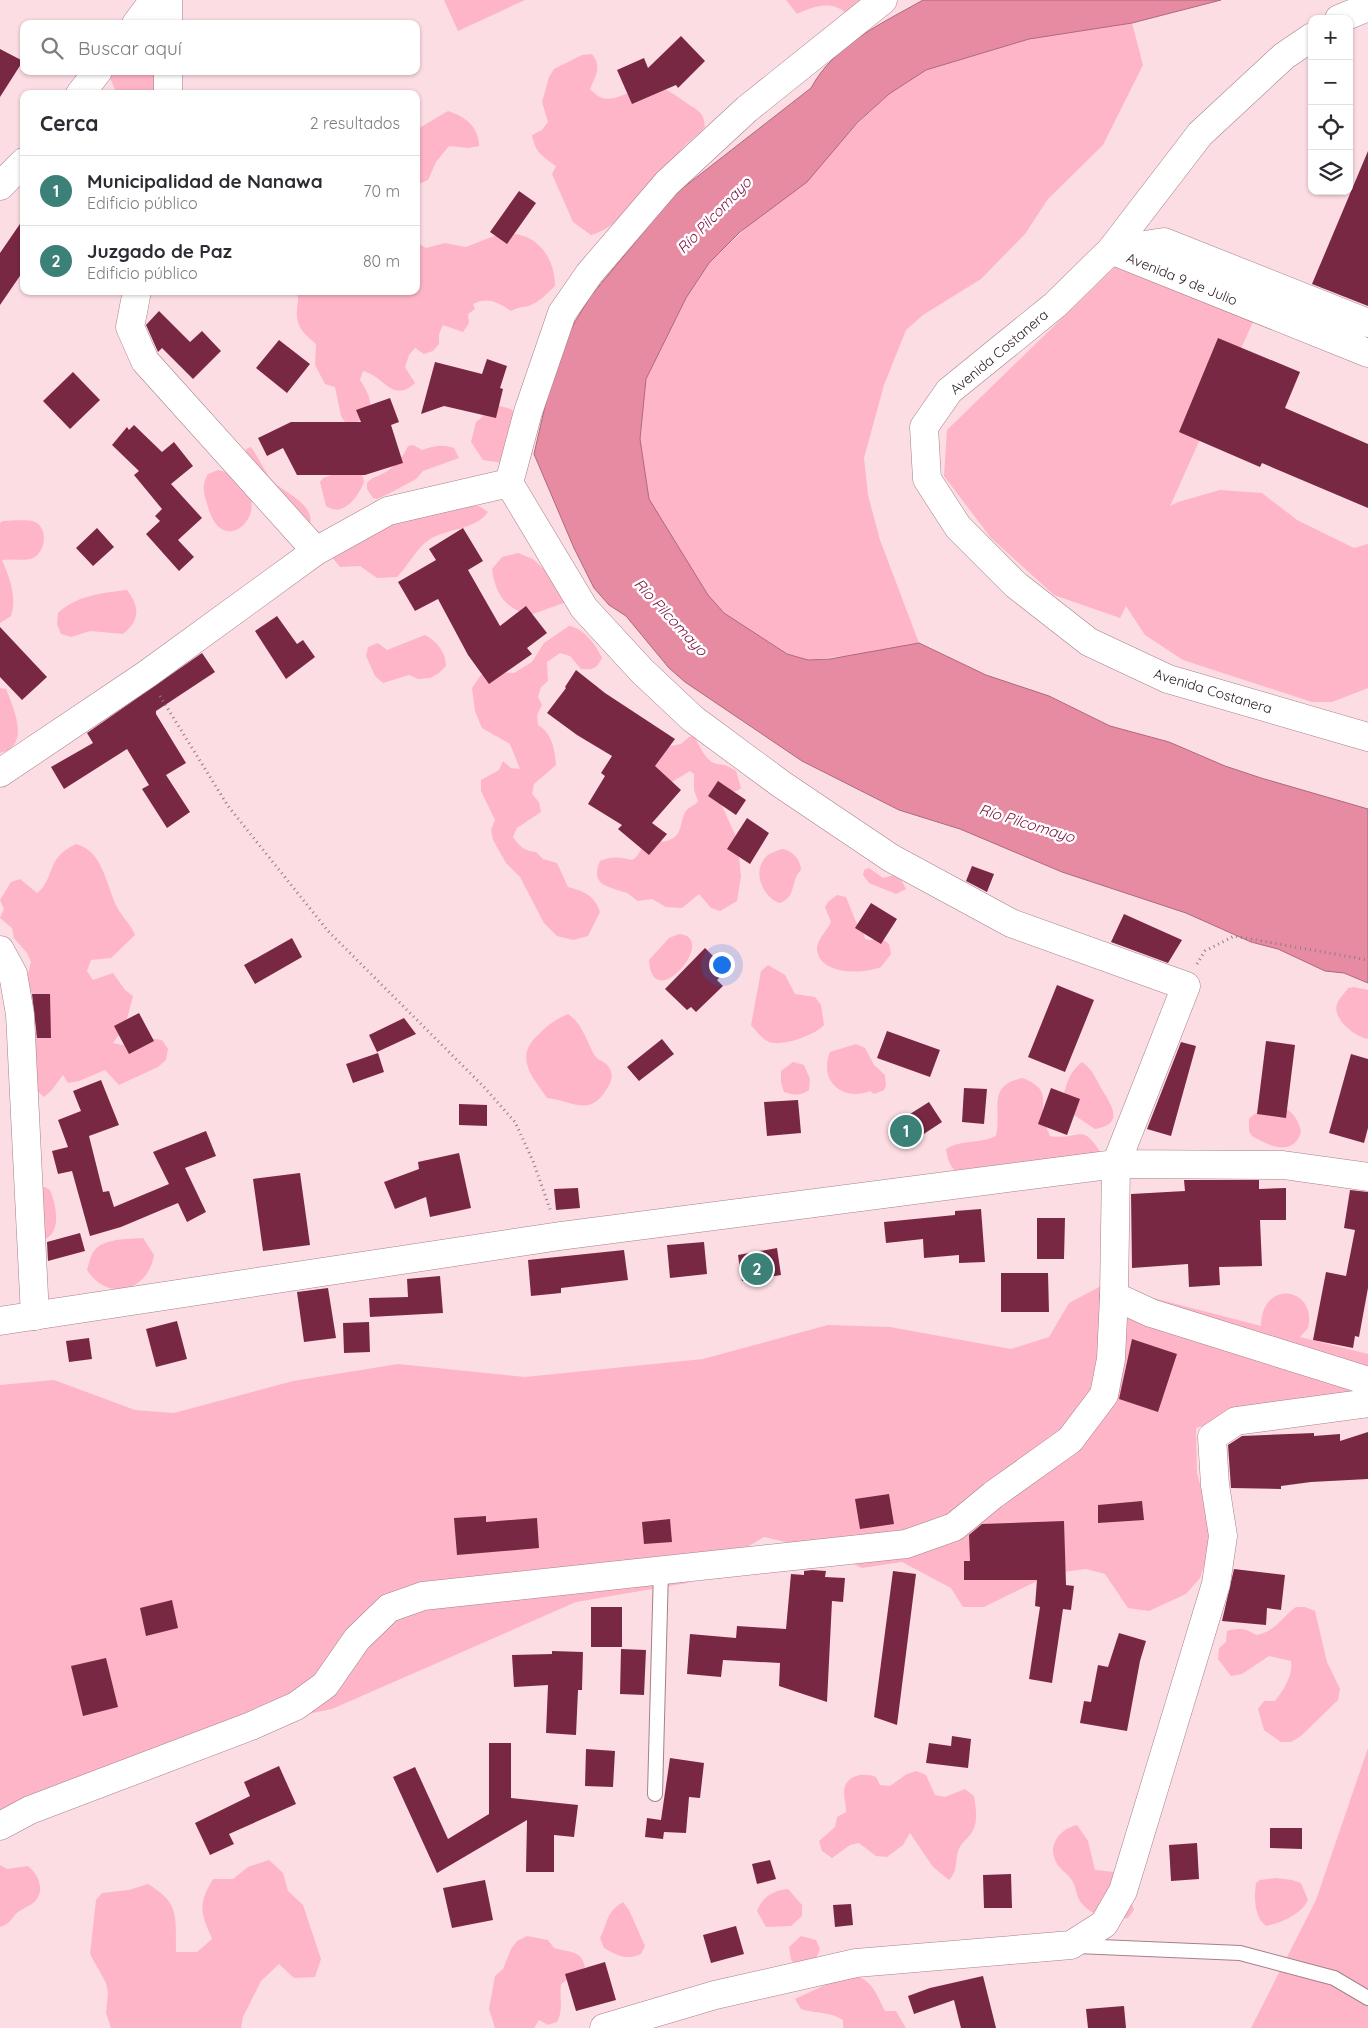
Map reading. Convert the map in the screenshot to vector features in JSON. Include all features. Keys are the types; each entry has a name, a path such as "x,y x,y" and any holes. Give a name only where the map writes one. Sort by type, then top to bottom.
{"street":[{"path":"139,20 154,0"},
{"path":"168,0 168,20"},
{"path":"0,1826 30,1810 251,1726 296,1706 325,1685 357,1639 390,1608 423,1596 906,1544 954,1527 992,1495 1070,1440 1104,1395 1110,1359 1114,1296 1116,1164 1186,986 1011,923 891,858 780,784 693,718 629,657 584,608 509,483 528,412 562,313 589,274 666,183 748,109 883,0"},
{"path":"1349,15 1368,7"},
{"name":"Avenida Costanera","path":"1308,39 1284,56 1200,134 1111,250 1055,305 949,391 924,428 927,479 958,527 1016,585 1089,642 1168,679 1368,737"},
{"path":"83,90 95,75"},
{"path":"168,75 168,90"},
{"path":"0,186 20,166"},
{"name":"Avenida 9 de Julio","path":"1111,250 1164,242 1368,323"},
{"name":"Avenida 9 de Julio","path":"1111,250 1368,353"},
{"path":"136,295 130,327 145,361 316,551"},
{"path":"0,773 147,674 316,551 388,511 509,483"},
{"path":"0,950 12,974 20,1014 35,1316"},
{"path":"0,1321 560,1236 1116,1164 1283,1165 1368,1177"},
{"path":"1114,1296 1151,1313 1368,1381"},
{"path":"604,2028 715,1995 856,1963 1071,1946 1104,1924 1123,1892 1216,1584 1223,1536 1215,1485 1212,1437 1236,1421 1368,1403"}],"lane":[{"path":"654,1794 661,1570"},
{"path":"1071,1946 1240,1953 1334,1978 1368,1998"}],"path":[{"path":"147,674 228,806 328,931 483,1086 515,1122 533,1161 560,1236"},
{"path":"1186,986 1204,950 1234,936 1368,960"}],"shaded area":[{"path":"444,0 525,0 458,31"},
{"path":"786,0 893,0 847,14 835,7 823,6 797,14"},
{"path":"1132,23 1143,65 1103,145 1048,199 1025,234 981,279 923,315 906,330 884,385 864,458 868,495 880,540 919,643 871,653 808,660 787,654 724,613 708,595 649,500 640,439 646,379 686,298 709,263 889,94 926,70 1029,39"},
{"path":"592,54 597,67 590,89 598,96 606,99 614,98 645,86 659,87 672,93 698,111 702,115 705,127 683,147 649,189 627,212 603,230 591,235 573,222 552,174 556,166 540,153 535,146 532,135 542,130 548,122 542,102 549,77 554,69 582,55"},
{"path":"109,75 169,75 167,90 115,90"},
{"path":"448,111 460,116 474,128 477,133 479,146 469,148 449,146 436,162 428,180 420,183 420,128"},
{"path":"516,234 533,240 545,252 549,260 555,286 535,303 511,311 498,303 488,301 473,304 475,309 468,314 469,323 463,332 443,325 439,334 439,344 433,351 424,354 415,348 409,355 405,367 415,383 407,389 401,391 394,390 363,371 360,380 368,395 370,408 363,418 347,425 341,416 335,387 325,384 315,365 316,344 299,326 297,295 420,295 420,244 426,248 445,243 466,247 494,236"},
{"path":"1118,264 1257,313 1170,506 1220,490 1262,493 1297,520 1354,548 1368,544 1368,688 1332,702 1312,702 1183,660 1145,635 1126,606 1120,618 1054,595 991,538 944,476 947,430"},
{"path":"496,405 511,409 518,417 503,463 483,460 471,442 476,422"},
{"path":"413,445 422,450 438,446 454,448 459,458 423,471 416,479 392,492 377,499 373,498 367,489 367,483 395,465 408,446"},
{"path":"251,447 273,481 305,506 311,519 309,527 246,454 246,449"},
{"path":"218,470 233,476 249,494 252,506 249,517 243,526 234,531 225,531 216,524 205,496 204,483 208,474"},
{"path":"337,473 362,474 364,482 358,494 349,504 344,508 332,509 326,506 320,482 323,478"},
{"path":"458,502 479,506 488,512 483,518 469,526 437,535 430,539 421,547 397,577 377,578 360,566 340,567 326,550 329,537"},
{"path":"24,520 35,522 42,530 44,540 40,551 33,558 2,560 10,581 13,609 11,616 0,623 0,523 3,521"},
{"path":"518,553 533,559 575,599 530,615 514,609 499,593 493,578 492,569 502,557"},
{"path":"127,590 134,602 136,613 133,624 123,634 90,631 71,637 61,634 57,624 58,613 65,607 91,596"},
{"path":"569,626 580,630 593,643 602,658 596,667 589,669 581,669 570,656 560,653 547,662 548,681 541,687 538,697 542,705 537,715 538,725 543,728 552,742 556,765 534,784 532,794 539,802 541,812 517,828 513,837 523,848 536,852 543,859 557,863 568,887 588,895 598,906 600,912 588,936 573,940 557,936 544,923 520,877 506,863 493,840 491,830 495,820 481,791 481,780 499,770 503,761 511,768 520,769 510,744 482,728 475,711 472,688 481,675 491,672 514,673 532,662 544,643"},
{"path":"425,635 437,644 443,652 446,666 439,673 430,678 418,679 409,675 383,683 375,676 366,656 368,647 378,643 387,650"},
{"path":"0,688 6,689 13,706 18,726 18,735 15,743 9,749 0,753"},
{"path":"694,736 709,760 736,771 741,788 737,791 721,793 718,797 737,839 741,876 737,901 720,911 711,908 699,894 682,908 666,907 652,899 638,901 628,893 606,886 599,880 597,875 600,861 608,858 632,860 647,843 666,841 677,835 686,811 698,801 694,790 694,774 690,771 672,782 650,774 666,747 681,744 689,737"},
{"path":"76,844 93,854 103,871 118,909 135,935 111,958 91,960 87,971 93,980 113,973 125,990 133,996 125,1026 113,1043 122,1045 141,1037 162,1040 168,1049 166,1060 158,1067 119,1085 105,1070 79,1081 68,1083 63,1075 44,1097 36,1090 27,1039 42,1027 43,1006 31,992 26,982 31,962 27,953 14,938 12,928 0,918 4,909 0,900 11,882 20,879 37,893 47,881 59,855"},
{"path":"782,849 789,851 795,856 801,866 801,870 795,879 789,897 780,903 769,896 764,890 759,870 766,856"},
{"path":"869,868 883,878 898,874 906,889 896,894 869,883 863,875 864,870"},
{"path":"837,895 846,897 856,922 863,929 865,939 881,938 889,944 891,954 881,967 864,971 843,971 825,964 820,958 817,945 831,922 825,907"},
{"path":"679,934 690,938 692,947 688,959 671,978 661,980 653,975 649,960 669,938"},
{"path":"768,965 785,975 795,994 815,997 821,1005 824,1025 820,1029 806,1036 782,1043 769,1042 759,1035 751,1025 761,971"},
{"path":"1354,987 1368,990 1368,1039 1351,1031 1341,1021 1336,1010 1338,1002 1348,988"},
{"path":"568,1014 581,1028 595,1056 606,1064 611,1072 611,1081 606,1090 594,1103 587,1105 547,1098 531,1074 526,1059 531,1042 549,1025"},
{"path":"856,1044 865,1048 874,1065 885,1075 886,1086 884,1090 874,1094 870,1091 851,1094 842,1091 830,1080 827,1072 827,1062 830,1052"},
{"path":"793,1062 804,1065 810,1079 809,1090 800,1094 784,1092 781,1082 781,1071"},
{"path":"1082,1062 1093,1073 1113,1111 1112,1120 1103,1127 1095,1129 1068,1111 1062,1102 1066,1085 1071,1075"},
{"path":"1023,1078 1040,1089 1042,1093 1043,1119 1050,1136 1084,1135 1095,1144 1102,1155 962,1176 951,1165 946,1149 958,1144 996,1136 1000,1092 1011,1081"},
{"path":"1284,1108 1296,1118 1301,1132 1292,1145 1286,1147 1272,1146 1252,1136 1249,1131 1249,1119 1253,1115 1265,1110"},
{"path":"45,1187 50,1190 52,1196 56,1210 56,1224 54,1230 45,1239 40,1188"},
{"path":"143,1238 154,1255 150,1268 144,1277 135,1284 126,1288 115,1289 95,1280 87,1270 93,1253 103,1244 110,1241"},
{"path":"1103,1285 1261,1326 1264,1310 1270,1300 1279,1295 1289,1294 1298,1297 1305,1304 1309,1314 1308,1328 1300,1337 1368,1354 1368,1405 1276,1405 1196,1428 1197,1473 1214,1537 1200,1578 1186,1594 1149,1611 1128,1608 1105,1574 1086,1569 1046,1574 1037,1581 984,1607 963,1607 951,1588 902,1562 862,1568 826,1551 764,1537 687,1583 576,1602 332,1709 195,1737 122,1772 0,1809 0,1385 54,1380 135,1410 174,1413 293,1381 398,1364 525,1377 703,1359 828,1325 890,1327 1011,1349 1049,1337 1069,1303"},
{"path":"1296,1607 1305,1607 1315,1611 1327,1662 1340,1689 1338,1700 1301,1736 1291,1742 1281,1742 1264,1730 1258,1709 1264,1701 1275,1701 1282,1692 1291,1672 1291,1661 1269,1656 1242,1674 1231,1676 1218,1659 1219,1648 1226,1642 1227,1631 1242,1629 1256,1635 1263,1633 1273,1628"},
{"path":"1368,1748 1368,2028 1251,2028 1316,1900"},
{"path":"916,1771 926,1775 935,1795 945,1797 965,1789 974,1796 975,1826 959,1848 955,1870 949,1880 933,1867 910,1833 903,1845 887,1857 876,1856 859,1843 850,1845 832,1858 822,1851 819,1841 835,1827 837,1817 846,1812 844,1792 845,1786 851,1778 860,1775 876,1777 880,1785 890,1786 907,1774"},
{"path":"1077,1825 1088,1841 1095,1870 1115,1872 1127,1890 1134,1910 1128,1918 1108,1918 1089,1910 1080,1901 1071,1879 1057,1864 1053,1850 1054,1844 1065,1830"},
{"path":"269,1860 283,1873 288,1891 303,1905 321,1959 315,1977 294,1978 279,1964 261,1981 243,2017 241,2028 111,2028 106,2013 108,1993 106,1983 90,1954 96,1900 102,1893 129,1890 148,1884 166,1898 174,1912 176,1952 197,1952 212,1939 202,1909 205,1896 213,1879 233,1879 248,1867"},
{"path":"0,1865 7,1869 28,1866 36,1875 40,1890 39,1895 32,1904 18,1912 9,1922 0,1927"},
{"path":"1276,1878 1301,1883 1308,1900 1296,1914 1278,1923 1266,1926 1257,1912 1255,1900 1256,1883 1260,1880"},
{"path":"788,1889 802,1905 802,1916 791,1926 766,1927 757,1911 759,1906 769,1895"},
{"path":"623,1902 629,1910 645,1946 641,1954 630,1957 621,1956 604,1948 600,1938 610,1914"},
{"path":"527,1936 548,1940 554,1948 577,1954 581,1957 585,1967 561,1984 561,2008 557,2022 548,2025 539,2020 534,2028 495,2028 489,2009 495,1976 503,1969 511,1949 517,1941"},
{"path":"801,1936 816,1940 820,1949 816,1959 796,1964 791,1960 789,1947"},
{"path":"853,1975 860,1977 870,1984 885,2011 896,2011 906,2028 843,2028 843,2020 833,2015 801,2009 795,1999 842,1977"}],"water":[{"name":"Río Pilcomayo","path":"923,0 1221,0 1132,23 1029,39 926,70 889,94 857,123 807,182 740,232 709,263 686,298 646,379 640,439 649,499 708,595 724,613 787,654 808,660 830,659 919,643 986,675 1049,696 1110,726 1169,742 1225,766 1261,778 1368,809 1368,983 1344,973 1325,971 1278,949 1251,942 1186,913 1062,872 960,829 899,810 802,761 685,682 669,668 626,616 609,605 594,588 574,548 534,454 558,350 590,297 675,194 811,88 833,59 860,36"}],"building":[{"path":"681,36 705,61 678,88 676,85 632,104 617,70 644,58 648,68"},
{"path":"0,49 20,59 20,66 0,97"},
{"path":"1368,151 1368,306 1312,284 1349,195 1353,195 1353,187"},
{"path":"519,191 536,203 507,244 490,232"},
{"path":"20,224 20,276 0,305 0,253"},
{"path":"159,311 190,342 202,331 221,351 193,379 162,348 158,352 146,325"},
{"path":"1218,338 1300,372 1285,408 1368,444 1368,508 1262,463 1260,467 1179,432"},
{"path":"279,340 310,364 287,393 256,368"},
{"path":"487,359 507,366 500,388 503,389 496,418 444,406 421,414 435,362 482,374"},
{"path":"73,372 100,400 70,429 43,401"},
{"path":"390,398 399,422 391,425 403,463 365,475 297,475 283,448 267,456 258,438 291,422 361,422 356,410"},
{"path":"134,425 162,452 174,442 193,466 171,484 202,518 178,540 194,557 179,571 146,534 160,521 155,516 162,509 134,475 139,471 112,445 127,427 129,430"},
{"path":"97,528 114,547 93,566 76,548"},
{"path":"463,528 483,561 468,570 500,626 526,606 547,633 527,648 532,654 489,684 468,655 438,599 415,611 398,582 436,560 429,549"},
{"path":"277,616 297,644 303,640 315,657 286,679 255,631"},
{"path":"0,627 47,677 22,700 0,677"},
{"path":"202,653 215,672 156,711 186,763 166,775 190,812 167,828 142,789 149,785 127,749 64,789 51,767 93,743 87,733"},
{"path":"576,670 605,693 675,739 655,766 681,790 652,823 667,834 649,855 618,829 622,825 588,804 605,776 601,773 612,756 577,735 547,713 566,688"},
{"path":"718,781 746,800 736,815 708,796"},
{"path":"747,818 769,833 750,864 727,849"},
{"path":"972,866 994,874 987,892 966,881"},
{"path":"871,903 897,919 881,944 855,928"},
{"path":"1124,914 1182,940 1168,963 1111,942"},
{"path":"292,938 302,957 255,984 244,965"},
{"path":"705,948 727,970 717,980 723,986 696,1012 691,1007 687,1010 665,989"},
{"path":"1057,985 1094,1000 1065,1072 1028,1057"},
{"path":"32,994 50,994 51,1038 37,1038"},
{"path":"139,1013 154,1041 129,1054 114,1026"},
{"path":"404,1018 416,1034 377,1052 369,1035"},
{"path":"887,1031 940,1050 930,1077 877,1058"},
{"path":"662,1039 674,1054 639,1081 627,1067"},
{"path":"1266,1041 1295,1045 1286,1118 1257,1114"},
{"path":"1181,1042 1196,1046 1171,1136 1147,1129"},
{"path":"378,1053 384,1072 353,1083 346,1064"},
{"path":"1351,1054 1368,1059 1368,1128 1364,1143 1329,1133"},
{"path":"101,1080 119,1125 89,1136 103,1192 109,1191 114,1207 169,1184 153,1152 206,1131 216,1156 185,1168 206,1212 187,1222 178,1203 121,1227 90,1236 72,1171 58,1174 52,1151 68,1147 58,1120 81,1111 73,1091"},
{"path":"964,1088 987,1089 984,1124 962,1122"},
{"path":"1051,1088 1080,1099 1067,1135 1038,1124"},
{"path":"798,1100 801,1133 767,1136 764,1102"},
{"path":"929,1102 942,1122 904,1147 891,1126"},
{"path":"459,1104 487,1105 487,1126 459,1125"},
{"path":"459,1153 471,1208 430,1217 426,1197 395,1209 384,1182 419,1169 418,1162"},
{"path":"300,1173 310,1245 263,1251 253,1179"},
{"path":"1184,1180 1259,1180 1259,1189 1286,1188 1286,1220 1260,1220 1262,1266 1219,1267 1220,1285 1189,1287 1188,1264 1132,1268 1131,1194 1185,1191"},
{"path":"578,1188 580,1208 556,1210 554,1189"},
{"path":"1350,1190 1368,1192 1368,1288 1359,1337 1355,1336 1353,1348 1313,1340 1326,1272 1346,1276 1355,1230 1344,1228"},
{"path":"981,1209 985,1262 959,1263 959,1255 924,1258 923,1239 886,1243 884,1222 955,1215 955,1211"},
{"path":"1037,1218 1065,1218 1064,1259 1037,1259"},
{"path":"80,1233 85,1251 48,1261 47,1242"},
{"path":"704,1242 707,1274 670,1278 667,1245"},
{"path":"777,1248 781,1275 742,1281 738,1255"},
{"path":"624,1250 628,1280 561,1288 561,1293 531,1296 528,1260"},
{"path":"1001,1273 1048,1273 1049,1312 1001,1312"},
{"path":"440,1276 443,1313 370,1317 369,1298 408,1297 407,1279"},
{"path":"328,1288 336,1338 304,1342 297,1292"},
{"path":"177,1321 187,1359 156,1367 146,1329"},
{"path":"369,1322 370,1352 344,1353 343,1323"},
{"path":"89,1338 92,1359 69,1362 66,1341"},
{"path":"1132,1339 1177,1354 1158,1412 1119,1399"},
{"path":"1368,1432 1368,1479 1311,1482 1281,1486 1281,1489 1231,1488 1228,1445 1242,1436 1314,1433 1314,1436 1340,1434 1340,1441"},
{"path":"889,1494 894,1524 860,1529 855,1499"},
{"path":"1142,1501 1144,1520 1098,1523 1098,1505"},
{"path":"486,1516 486,1522 537,1518 539,1548 457,1555 454,1518"},
{"path":"670,1519 672,1542 644,1544 642,1522"},
{"path":"1064,1521 1066,1585 1074,1586 1071,1610 1063,1609 1052,1683 1029,1679 1040,1607 1035,1606 1037,1580 964,1580 964,1561 970,1561 969,1535 982,1524"},
{"path":"1234,1569 1285,1575 1281,1610 1267,1608 1266,1625 1222,1621"},
{"path":"804,1571 826,1571 825,1577 845,1578 843,1602 832,1601 827,1702 779,1686 780,1663 723,1660 721,1677 687,1674 690,1634 736,1638 737,1626 786,1629 791,1574 804,1575"},
{"path":"893,1571 916,1574 897,1725 874,1717"},
{"path":"172,1600 178,1628 146,1636 140,1608"},
{"path":"591,1607 622,1607 622,1647 591,1647"},
{"path":"1119,1633 1146,1641 1140,1661 1127,1731 1080,1723 1084,1701 1091,1702 1098,1665 1108,1667"},
{"path":"621,1649 646,1650 644,1695 620,1694"},
{"path":"552,1651 583,1652 582,1690 578,1690 576,1735 546,1733 548,1685 514,1687 512,1655 552,1654"},
{"path":"106,1658 118,1707 83,1716 71,1666"},
{"path":"952,1736 971,1739 968,1768 926,1763 929,1743 951,1746"},
{"path":"489,1743 511,1743 511,1798 578,1805 574,1837 554,1835 554,1872 526,1872 527,1820 437,1873 393,1777 415,1767 448,1839 489,1814"},
{"path":"586,1749 615,1751 613,1787 585,1786"},
{"path":"670,1758 704,1763 700,1798 689,1797 686,1833 664,1832 663,1839 645,1837 647,1818 661,1820"},
{"path":"279,1766 296,1804 229,1834 234,1844 210,1855 195,1823 250,1796 244,1782"},
{"path":"1270,1828 1302,1828 1302,1849 1270,1848"},
{"path":"1197,1843 1199,1879 1171,1881 1169,1845"},
{"path":"770,1860 776,1879 757,1884 752,1864"},
{"path":"1011,1874 1012,1908 984,1908 983,1875"},
{"path":"485,1880 493,1920 452,1928 443,1888"},
{"path":"851,1904 853,1925 835,1927 833,1905"},
{"path":"736,1926 744,1954 711,1963 703,1935"},
{"path":"605,1962 616,2000 576,2011 565,1974"},
{"path":"983,1976 996,2028 961,2028 954,2000 914,2014 908,1996 930,1988"},
{"path":"1124,2006 1126,2028 1088,2028 1086,2009"}],"place":[{"name":"Municipalidad de Nanawa","path":"906,1131"},
{"name":"Juzgado de Paz","path":"757,1269"}]}
